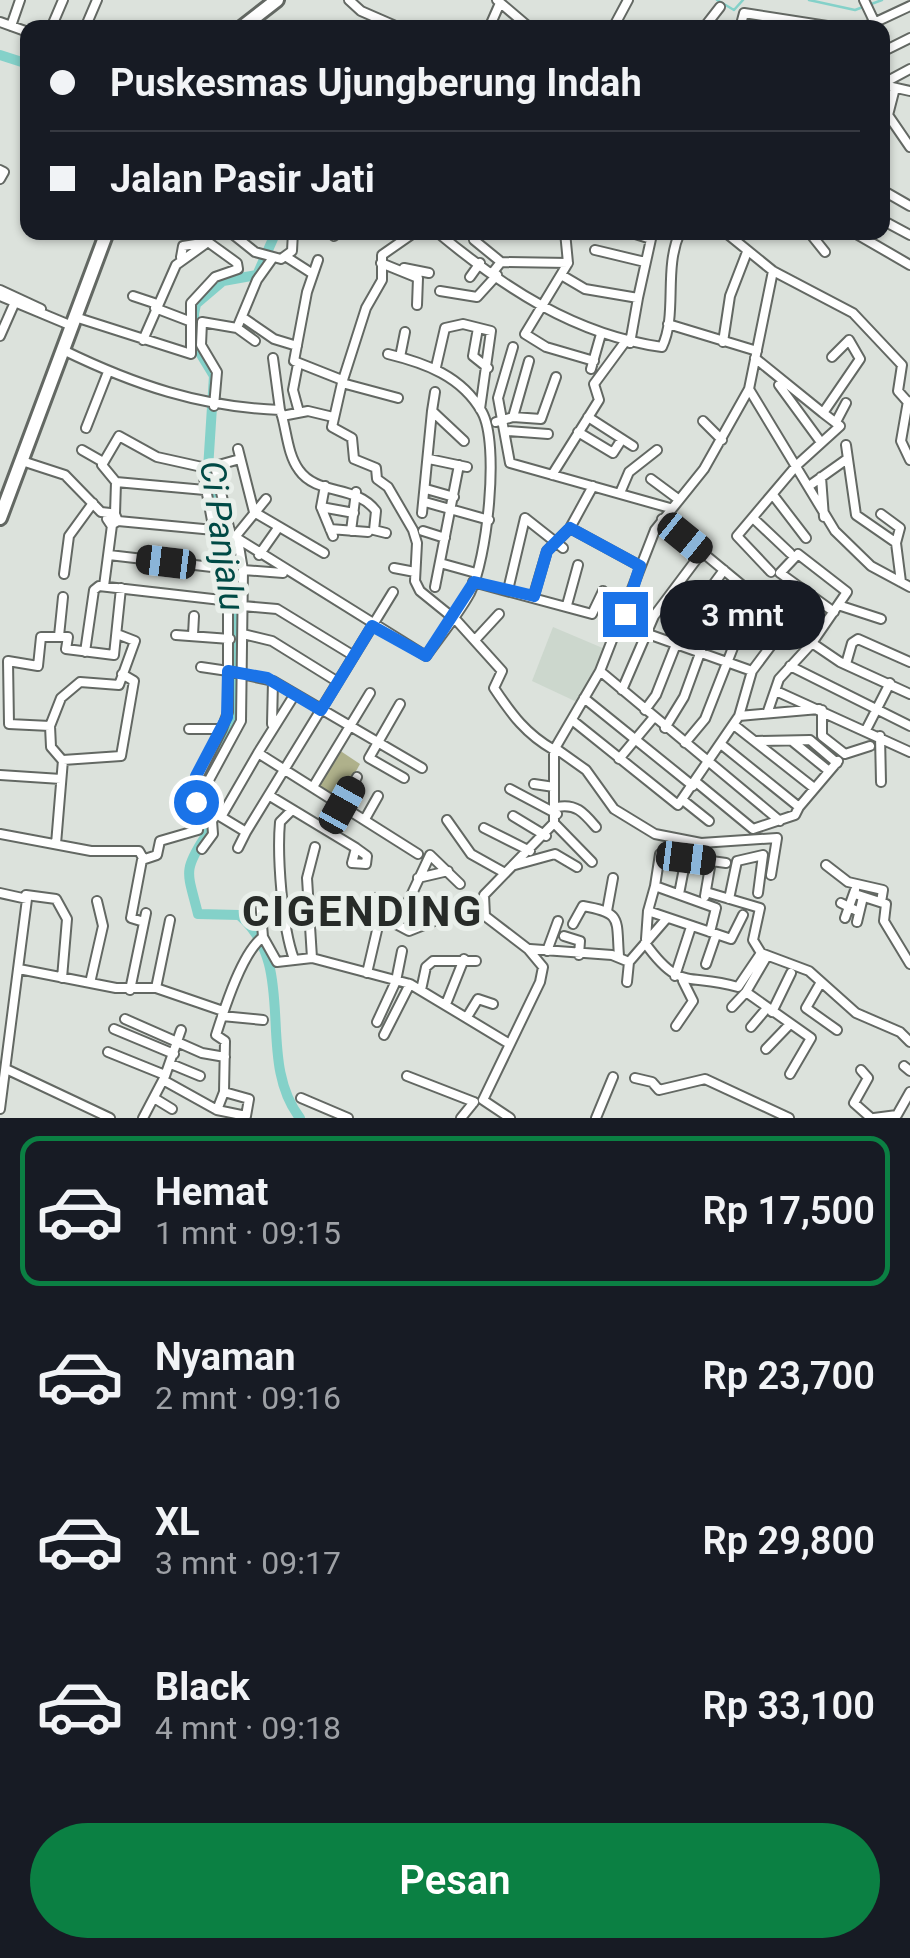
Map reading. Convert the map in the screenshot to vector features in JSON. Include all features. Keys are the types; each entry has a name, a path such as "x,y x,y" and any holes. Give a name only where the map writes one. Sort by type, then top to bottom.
{"highway":[{"path":"249,20 277,0"},
{"path":"0,518 28,463 72,322 105,240"}],"street":[{"path":"349,0 361,11 382,20"},
{"path":"10,26 16,1"},
{"path":"499,2 520,20"},
{"path":"876,20 910,6"},
{"path":"712,20 720,7"},
{"path":"742,20 744,13 789,20"},
{"path":"0,22 20,29"},
{"path":"890,86 910,91"},
{"path":"890,107 895,88"},
{"path":"890,118 910,147"},
{"path":"0,170 4,172 0,179"},
{"path":"242,240 270,258 288,258 313,274"},
{"path":"288,258 291,240"},
{"path":"405,240 386,251 381,263 382,280 366,308 333,417 334,431 354,440 353,457 372,465 413,530 420,591 453,618 502,671 494,688 523,730 586,770 614,809 655,834 736,844 777,838 771,875"},
{"path":"448,240 542,308 601,334 663,347 668,324 670,264 678,240"},
{"path":"474,240 501,262 568,262"},
{"path":"566,240 568,262 526,335 592,365 601,334"},
{"path":"552,475 599,400 594,388 628,342 650,240"},
{"path":"734,240 773,271 853,312 906,368 898,391 908,401 907,431 901,444 910,460"},
{"path":"815,240 825,252"},
{"path":"867,240 910,265"},
{"path":"0,293 43,313 190,354 188,321 194,297 215,277 239,266 213,244 202,243 181,259 143,340"},
{"path":"595,250 646,262"},
{"path":"724,342 730,296 746,252"},
{"path":"237,328 270,258"},
{"path":"318,260 294,360 342,382 398,398"},
{"path":"440,291 480,296 501,262"},
{"path":"381,263 429,273"},
{"path":"470,277 480,263"},
{"path":"399,267 424,285 417,305"},
{"path":"556,815 554,749 600,671 662,519 704,469 749,389 773,271"},
{"path":"562,276 584,289 638,298"},
{"path":"133,296 188,321"},
{"path":"0,336 16,300"},
{"path":"242,317 274,339 298,346"},
{"path":"211,406 217,372 201,345 202,322 237,328 255,341"},
{"path":"436,367 445,328 450,324 478,328 492,335 480,409"},
{"path":"668,324 756,354 823,412 839,421"},
{"path":"478,328 473,356 488,368"},
{"path":"400,357 405,332"},
{"path":"823,412 860,361 849,340 832,357"},
{"path":"513,347 498,398 510,462 670,508"},
{"path":"63,350 108,372 211,406 333,417"},
{"path":"28,463 74,484 112,519 228,535 426,656 475,578 489,520 488,426 480,409 436,367 388,354"},
{"path":"273,358 281,413 300,472 325,486 356,492 376,510 375,532 386,534"},
{"path":"512,417 529,361"},
{"path":"298,364 293,390 299,412"},
{"path":"86,428 108,372"},
{"path":"488,426 512,417 543,417 556,377"},
{"path":"780,385 820,441"},
{"path":"749,389 798,465 824,517 852,550 906,585"},
{"path":"422,514 435,392"},
{"path":"771,572 737,536 839,421 846,403"},
{"path":"432,410 464,441"},
{"path":"588,417 633,446"},
{"path":"703,421 722,440"},
{"path":"507,432 548,434"},
{"path":"578,432 613,453 622,439"},
{"path":"202,840 194,785 228,712 243,634 243,570 206,490 199,464 157,457 121,436 103,462 102,468 116,482 206,490"},
{"path":"846,445 856,515 895,542"},
{"path":"82,450 103,462"},
{"path":"620,494 629,472 657,450"},
{"path":"246,832 217,814 210,780 240,721 230,639 228,535 214,466 239,454 254,512 324,553"},
{"path":"809,486 847,458"},
{"path":"429,459 463,466 435,587"},
{"path":"822,477 824,517"},
{"path":"651,480 678,499"},
{"path":"104,586 116,482"},
{"path":"325,486 321,508 331,532 368,532"},
{"path":"534,596 547,551 559,545 593,486"},
{"path":"426,489 454,497"},
{"path":"351,531 356,492"},
{"path":"773,495 806,538"},
{"path":"228,535 266,499"},
{"path":"425,502 489,520"},
{"path":"64,574 70,536 92,504"},
{"path":"321,508 354,513"},
{"path":"880,514 900,528 896,543 906,585"},
{"path":"508,590 525,518 559,545"},
{"path":"753,518 790,553"},
{"path":"662,519 812,643 910,694"},
{"path":"259,555 278,528"},
{"path":"570,528 640,566"},
{"path":"423,531 445,538"},
{"path":"622,690 663,602 702,552"},
{"path":"862,611 847,592 799,554 780,572 836,608 862,611 881,619"},
{"path":"109,555 229,570"},
{"path":"440,563 508,590 592,614 604,591"},
{"path":"567,605 578,565"},
{"path":"394,568 415,572"},
{"path":"243,570 287,573"},
{"path":"645,710 662,683 676,643 724,570"},
{"path":"85,652 94,590 104,586 230,602"},
{"path":"50,726 10,724 3,685 8,661 38,666 41,637 68,637 66,650 114,655 121,588"},
{"path":"666,728 684,697 708,634 745,588"},
{"path":"238,848 393,592"},
{"path":"768,711 790,666 812,643 847,592"},
{"path":"59,636 63,597"},
{"path":"243,606 276,609 354,656"},
{"path":"684,743 705,719 725,662 768,607"},
{"path":"474,640 500,614"},
{"path":"194,616 194,635"},
{"path":"572,720 677,805 684,801 722,745 737,720 752,671 788,624"},
{"path":"56,844 63,761 50,747 50,726 61,698 80,682 118,686 135,641 116,634"},
{"path":"243,634 272,641 338,682"},
{"path":"648,634 752,671"},
{"path":"176,635 230,639"},
{"path":"846,664 852,642 858,639 910,662"},
{"path":"790,666 910,726"},
{"path":"201,667 273,681 422,768"},
{"path":"600,671 780,820"},
{"path":"63,761 121,756 134,681 122,674"},
{"path":"272,724 273,681"},
{"path":"866,730 890,682"},
{"path":"776,690 910,752"},
{"path":"313,787 370,693"},
{"path":"143,858 156,855 160,841 202,840 213,834 217,814 294,694"},
{"path":"584,698 753,829 792,817 844,754 870,746"},
{"path":"400,704 369,758 404,778"},
{"path":"737,720 768,711 821,710"},
{"path":"821,710 822,736 844,754"},
{"path":"619,759 654,717"},
{"path":"737,720 756,742 814,788"},
{"path":"189,729 222,729"},
{"path":"756,742 822,736"},
{"path":"880,736 881,782"},
{"path":"810,740 836,763"},
{"path":"792,741 829,771"},
{"path":"722,745 799,806"},
{"path":"258,753 418,854"},
{"path":"0,774 61,780"},
{"path":"342,805 357,777"},
{"path":"534,784 554,787"},
{"path":"510,789 556,815 592,862"},
{"path":"270,796 356,848"},
{"path":"365,818 378,796"},
{"path":"684,801 708,821"},
{"path":"483,911 490,886 546,836 556,815 569,805 580,810 596,827"},
{"path":"292,810 280,822 278,846 284,928 294,959"},
{"path":"513,816 546,836"},
{"path":"447,820 471,854 506,873"},
{"path":"484,828 530,852"},
{"path":"0,834 56,844 140,851 143,858 132,918 145,917 130,990"},
{"path":"312,958 307,902 315,847"},
{"path":"515,865 555,854 576,866"},
{"path":"700,1011 646,941 648,911 660,854 726,862"},
{"path":"460,884 432,855 403,916 468,904 483,911 528,949 543,973 478,1101 461,1118"},
{"path":"729,899 737,861 763,855 758,893"},
{"path":"679,894 686,858"},
{"path":"705,896 711,861"},
{"path":"826,865 858,892 886,904 884,921 910,964"},
{"path":"418,879 448,871"},
{"path":"608,911 613,878"},
{"path":"655,886 760,908 753,940 764,954 798,964 856,1012 900,1032 910,1042"},
{"path":"858,892 883,890 881,902"},
{"path":"856,914 858,892"},
{"path":"0,893 56,898 66,912 62,978"},
{"path":"705,896 716,908 706,964"},
{"path":"0,1109 26,897"},
{"path":"366,973 379,924 375,898"},
{"path":"217,1110 224,1092 224,1040 216,1035 222,1013 261,938 260,900"},
{"path":"90,983 103,926 97,901"},
{"path":"307,902 413,931 452,914 483,911"},
{"path":"841,903 856,914"},
{"path":"572,924 583,906 608,911 615,916 620,956"},
{"path":"648,911 735,938 742,916"},
{"path":"846,918 856,914"},
{"path":"627,982 630,962 666,918"},
{"path":"156,988 170,920"},
{"path":"547,950 558,921"},
{"path":"679,979 690,926"},
{"path":"564,936 580,941 578,955"},
{"path":"261,938 274,960 312,958 410,984 508,1044"},
{"path":"528,949 620,956 630,962"},
{"path":"377,1022 396,980 402,951"},
{"path":"679,979 742,986 764,954"},
{"path":"732,1006 746,992 764,954"},
{"path":"446,1004 464,959"},
{"path":"422,990 429,963 476,961"},
{"path":"19,968 130,990 156,988 222,1013 264,1020"},
{"path":"752,1027 770,1010 791,973"},
{"path":"821,982 806,1008 836,1030"},
{"path":"384,1035 410,984"},
{"path":"746,992 811,1040 790,1074"},
{"path":"0,997 15,999"},
{"path":"467,1018 478,1000 493,1004"},
{"path":"676,1026 693,1001"},
{"path":"125,1018 224,1057"},
{"path":"766,1049 790,1024"},
{"path":"114,1029 174,1054"},
{"path":"143,1118 171,1064 181,1030"},
{"path":"108,1052 164,1077 217,1110 246,1116 248,1098 224,1092"},
{"path":"171,1064 200,1076"},
{"path":"861,1070 868,1078 854,1103 872,1118 897,1115 909,1096"},
{"path":"4,1072 110,1118"},
{"path":"408,1076 478,1101 510,1118"},
{"path":"596,1118 613,1077"},
{"path":"636,1078 652,1082 659,1090 698,1079 714,1082 788,1118"},
{"path":"154,1098 172,1109"},
{"path":"301,1098 348,1118"}],"shaded area":[{"path":"553,627 605,649 579,703 532,681"}],"green space":[{"path":"339,750 360,764 339,801 317,786"}],"waterway":[{"path":"717,0 734,10 743,0"},
{"path":"809,0 855,10 882,0"},
{"name":"Ci Panjalu","path":"0,55 20,61"},
{"name":"Ci Panjalu","path":"272,240 257,275 223,281 196,304 194,314 197,348 214,376 208,469 217,516 233,561 236,629 234,722 200,786 205,837 189,873 198,914 239,915 257,936 268,960 280,1069 300,1118"}],"district":[{"name":"CIGENDING","path":"363,911"}],"route":[{"path":"196,802 196,776 227,717 228,671 267,678 321,710 372,626 426,656 474,582 534,596 547,551 570,528 640,566 625,614"}]}
